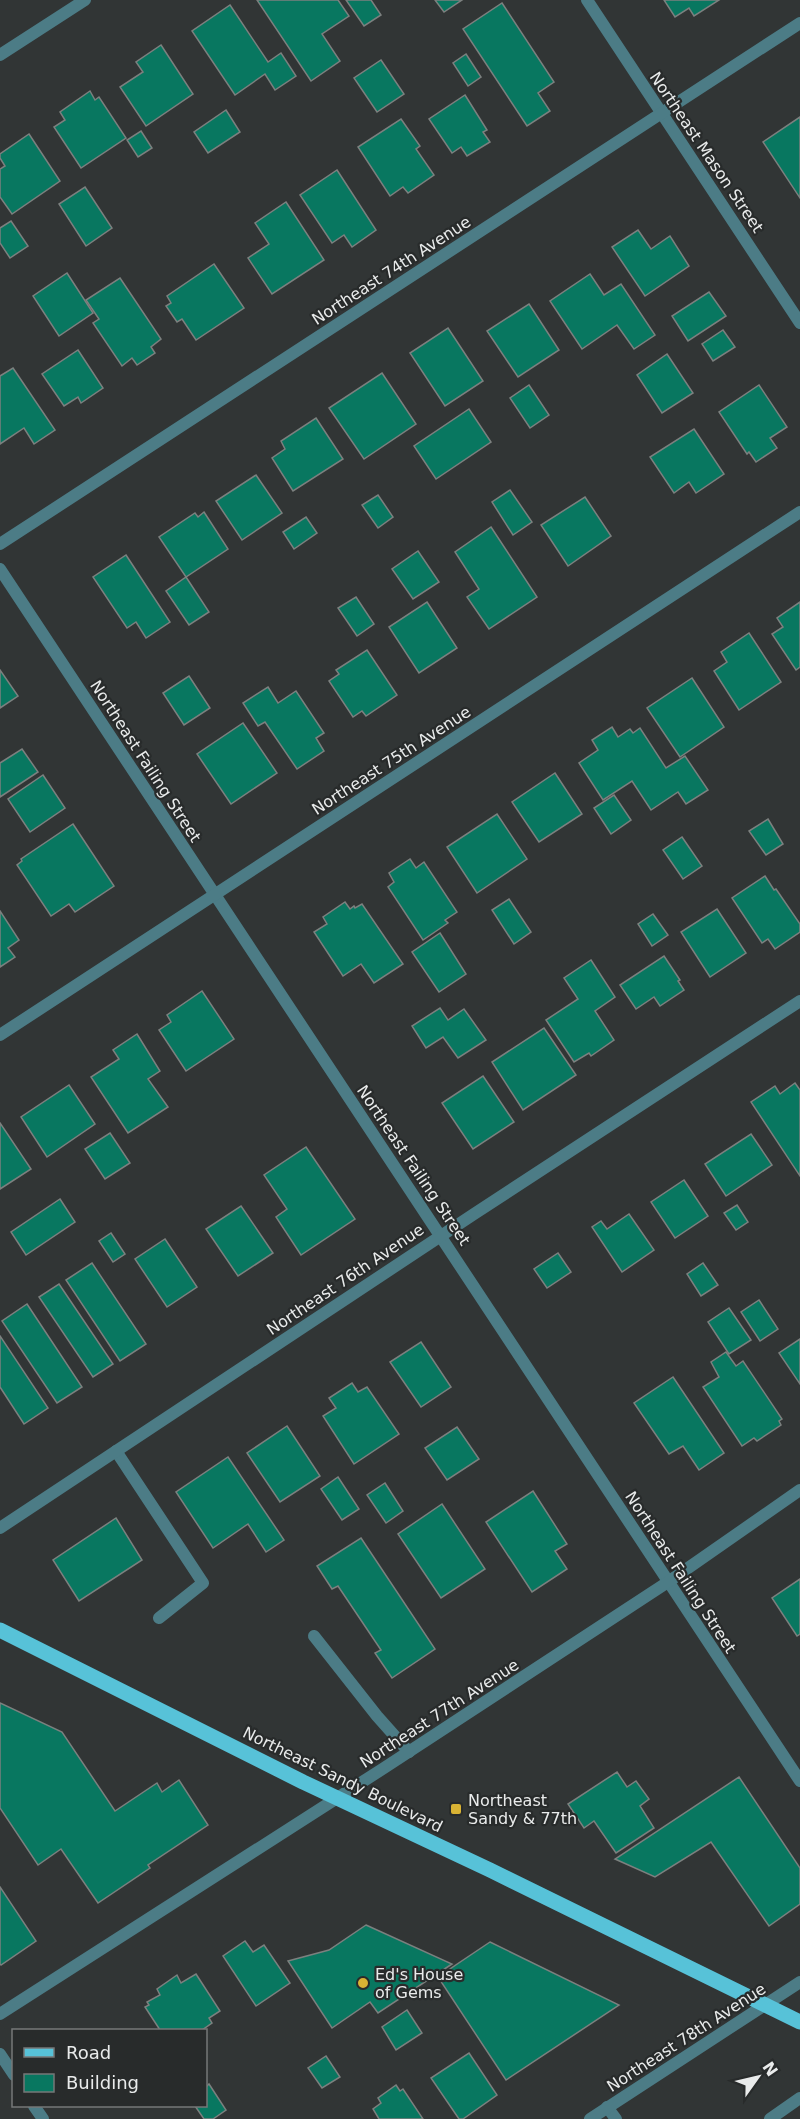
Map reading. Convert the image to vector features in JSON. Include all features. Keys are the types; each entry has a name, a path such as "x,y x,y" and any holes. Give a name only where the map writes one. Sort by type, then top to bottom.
{"main road":[{"name":"Northeast Sandy Boulevard","path":"0,1630 338,1798 800,2022"}],"street":[{"path":"0,55 85,0"},
{"name":"Northeast Mason Street","path":"587,0 800,323"},
{"name":"Northeast 74th Avenue","path":"0,544 800,23"},
{"name":"Northeast 75th Avenue","path":"0,1035 800,512"},
{"name":"Northeast Failing Street","path":"0,569 800,1781"},
{"name":"Northeast 76th Avenue","path":"0,1528 441,1235 800,1001"},
{"path":"116,1451 203,1583 159,1618"},
{"name":"Northeast 77th Avenue","path":"0,2014 409,1752 668,1582 800,1490"},
{"path":"314,1636 377,1716 409,1752"},
{"name":"Northeast 78th Avenue","path":"590,2119 800,1982"},
{"path":"0,2054 12,2072"},
{"path":"770,2119 800,2098"},
{"path":"607,2108 616,2119"}],"building":[{"path":"257,0 338,0 349,16 322,34 340,61 311,81"},
{"path":"346,0 371,0 381,15 364,26"},
{"path":"435,0 462,0 444,12"},
{"path":"664,0 719,0 694,16 689,8 675,17"},
{"path":"502,3 554,82 538,93 550,111 527,126 463,29"},
{"path":"230,5 268,62 281,53 296,76 275,90 265,74 235,95 192,31"},
{"path":"161,45 193,94 146,126 120,87 143,72 136,62"},
{"path":"466,54 481,77 468,86 453,63"},
{"path":"381,60 404,94 377,112 354,78"},
{"path":"90,91 95,100 99,97 126,138 81,168 54,127 65,120 60,112"},
{"path":"465,95 487,130 483,132 490,142 467,156 461,147 452,153 429,119"},
{"path":"226,110 240,132 208,153 194,132"},
{"path":"800,117 800,198 763,142"},
{"path":"401,119 420,146 416,149 434,175 408,193 403,187 390,196 358,147"},
{"path":"141,131 152,148 138,157 127,140"},
{"path":"29,134 60,181 12,214 0,197 0,169 5,166 0,154"},
{"path":"337,170 376,230 352,247 344,235 332,243 300,195"},
{"path":"85,187 112,228 86,246 59,204"},
{"path":"286,202 324,260 272,294 248,258 269,244 255,223"},
{"path":"11,221 28,246 10,258 0,243 0,228"},
{"path":"638,230 651,249 670,236 689,266 645,296 612,247"},
{"path":"214,264 244,308 196,340 182,319 177,322 166,306 171,303 167,296"},
{"path":"67,273 93,313 59,336 33,296"},
{"path":"590,274 604,295 621,284 655,335 634,349 617,325 582,349 550,301"},
{"path":"120,278 161,339 151,347 155,353 137,365 132,358 122,366 93,323 99,319 86,300"},
{"path":"709,292 726,316 688,341 672,316"},
{"path":"529,304 559,350 518,377 487,331"},
{"path":"448,328 483,381 445,406 410,353"},
{"path":"723,330 735,347 713,361 702,344"},
{"path":"78,350 103,388 81,403 78,397 64,406 42,374"},
{"path":"667,354 693,393 662,413 637,375"},
{"path":"13,368 55,430 34,444 24,428 0,444 0,376"},
{"path":"382,373 416,424 364,459 329,408"},
{"path":"529,385 549,415 530,428 510,398"},
{"path":"759,385 787,427 770,438 777,448 756,462 749,452 747,454 719,412"},
{"path":"469,409 491,442 436,479 414,446"},
{"path":"316,418 343,459 293,491 272,458 285,449 281,441"},
{"path":"694,429 724,474 696,493 689,482 674,493 650,457"},
{"path":"256,475 282,513 242,540 216,501"},
{"path":"510,490 532,522 513,535 492,502"},
{"path":"378,495 393,517 378,528 362,505"},
{"path":"585,497 611,536 568,566 541,525"},
{"path":"204,512 228,549 186,577 159,537 195,513 198,517"},
{"path":"306,517 317,533 294,549 283,532"},
{"path":"491,527 537,597 489,629 467,597 479,589 455,552"},
{"path":"418,551 439,582 413,599 392,569"},
{"path":"126,555 170,622 146,638 136,622 127,628 93,577"},
{"path":"186,577 209,612 189,625 166,591"},
{"path":"356,597 374,624 357,636 338,608"},
{"path":"427,602 457,648 419,673 389,627"},
{"path":"800,602 800,667 796,670 772,634 783,627 777,618"},
{"path":"749,633 781,682 739,710 714,671 727,662 721,652"},
{"path":"367,650 397,695 366,716 362,711 353,717 329,681 339,674 336,670"},
{"path":"0,670 18,696 0,708"},
{"path":"189,676 210,708 184,725 163,693"},
{"path":"692,678 724,727 680,757 647,708"},
{"path":"268,687 278,703 296,691 324,733 316,738 324,751 297,769 265,722 258,726 243,703"},
{"path":"243,723 277,773 231,804 197,754"},
{"path":"612,727 618,737 630,729 633,733 640,728 666,768 685,756 708,790 686,804 678,792 651,810 632,781 603,800 579,763 598,750 592,740"},
{"path":"22,749 38,772 0,797 0,763"},
{"path":"555,773 582,814 539,842 512,802"},
{"path":"43,775 65,808 30,832 8,799"},
{"path":"614,795 631,820 611,834 594,808"},
{"path":"497,814 527,859 477,893 447,847"},
{"path":"768,819 783,844 766,855 749,831"},
{"path":"73,824 114,886 75,912 69,904 51,916 17,865 22,861 21,859"},
{"path":"682,837 702,866 683,879 663,850"},
{"path":"410,859 416,868 424,862 457,912 445,920 448,923 423,940 388,887 394,882 389,873"},
{"path":"765,876 800,924 800,932 775,949 768,939 762,943 732,898"},
{"path":"509,899 531,932 514,944 492,910"},
{"path":"345,902 350,909 362,904 403,964 374,983 361,964 343,976 314,932 327,924 323,917"},
{"path":"717,909 746,953 710,977 681,932"},
{"path":"0,911 19,940 8,948 15,957 0,967"},
{"path":"653,914 668,935 652,946 638,924"},
{"path":"440,933 466,974 439,992 412,952"},
{"path":"664,956 684,990 660,1006 654,997 636,1009 620,985"},
{"path":"591,960 615,997 595,1011 614,1040 591,1056 589,1053 574,1062 546,1020 578,999 564,978"},
{"path":"202,991 234,1039 186,1071 159,1030 171,1022 167,1015"},
{"path":"440,1008 448,1020 464,1009 486,1040 458,1058 443,1037 426,1048 412,1026"},
{"path":"544,1028 576,1075 523,1110 492,1062"},
{"path":"137,1034 160,1071 148,1079 168,1107 128,1133 91,1077 119,1059 113,1050"},
{"path":"483,1076 514,1122 473,1149 442,1103"},
{"path":"795,1083 800,1090 800,1176 751,1102 775,1086 780,1094"},
{"path":"69,1085 95,1124 47,1157 21,1117"},
{"path":"0,1123 31,1169 0,1189"},
{"path":"110,1133 130,1163 105,1179 85,1149"},
{"path":"751,1134 772,1165 726,1196 705,1164"},
{"path":"306,1147 355,1219 301,1255 276,1217 287,1209 264,1175"},
{"path":"684,1180 708,1216 675,1238 651,1202"},
{"path":"60,1199 75,1222 26,1255 11,1232"},
{"path":"737,1205 748,1222 736,1230 724,1213"},
{"path":"241,1206 273,1253 238,1276 206,1229"},
{"path":"629,1214 654,1250 622,1272 592,1227 601,1221 607,1229"},
{"path":"111,1233 125,1254 113,1262 99,1241"},
{"path":"165,1239 197,1287 167,1307 135,1259"},
{"path":"558,1253 571,1272 547,1288 534,1269"},
{"path":"92,1263 146,1344 120,1361 66,1280"},
{"path":"703,1263 718,1285 701,1296 687,1274"},
{"path":"59,1284 113,1364 93,1377 39,1297"},
{"path":"759,1300 778,1329 760,1341 741,1312"},
{"path":"27,1304 82,1387 57,1403 2,1321"},
{"path":"729,1308 751,1340 729,1354 708,1322"},
{"path":"0,1336 48,1408 24,1424 0,1387"},
{"path":"800,1339 800,1384 779,1353"},
{"path":"421,1342 451,1387 421,1407 390,1362"},
{"path":"726,1352 736,1366 743,1361 782,1419 779,1421 781,1425 757,1441 754,1438 742,1446 703,1387 719,1377 711,1362"},
{"path":"673,1377 724,1453 699,1470 683,1446 669,1454 634,1403"},
{"path":"352,1383 358,1392 367,1387 399,1434 354,1464 323,1416 336,1408 329,1398"},
{"path":"287,1426 320,1476 280,1502 247,1453"},
{"path":"457,1427 479,1459 447,1480 425,1448"},
{"path":"228,1457 284,1540 266,1552 248,1524 213,1548 176,1492"},
{"path":"338,1477 359,1509 342,1520 321,1489"},
{"path":"385,1483 403,1511 386,1523 367,1495"},
{"path":"533,1491 567,1544 555,1551 567,1569 532,1592 486,1522"},
{"path":"442,1504 485,1569 441,1598 398,1534"},
{"path":"116,1518 142,1560 79,1601 53,1560"},
{"path":"361,1538 435,1649 392,1678 375,1653 381,1650 338,1586 332,1589 317,1566"},
{"path":"800,1579 800,1634 797,1636 772,1598"},
{"path":"0,1703 62,1732 115,1811 157,1783 162,1792 179,1780 208,1825 148,1865 150,1868 98,1903 61,1849 38,1865 0,1808"},
{"path":"617,1772 627,1787 636,1781 649,1799 640,1806 654,1828 616,1853 594,1821 584,1828 568,1804"},
{"path":"739,1777 800,1868 800,1904 769,1926 711,1842 655,1877 615,1859"},
{"path":"0,1887 36,1941 1,1965 0,1964"},
{"name":"Ed's House of Gems","path":"366,1925 452,1964 378,2013 370,2002 332,2028 288,1961 329,1950"},
{"path":"245,1941 253,1952 264,1945 290,1983 256,2006 223,1956"},
{"path":"490,1942 619,2005 506,2080 438,1977"},
{"path":"196,1974 220,2011 209,2018 212,2023 203,2029 159,2029 145,2007 149,2005 147,2002 160,1995 157,1989 177,1975 181,1983"},
{"path":"407,2010 422,2033 396,2050 382,2027"},
{"path":"469,2053 497,2095 463,2119 459,2119 431,2078"},
{"path":"326,2056 340,2077 322,2088 308,2068"},
{"path":"209,2084 226,2110 213,2119 204,2119 196,2107 207,2107 207,2086"},
{"path":"396,2085 400,2091 403,2089 423,2119 379,2119 373,2109 381,2103 378,2098"}],"place":[{"name":"Northeast Sandy & 77th","path":"456,1809"},
{"name":"Ed's House of Gems","path":"363,1983"}]}
